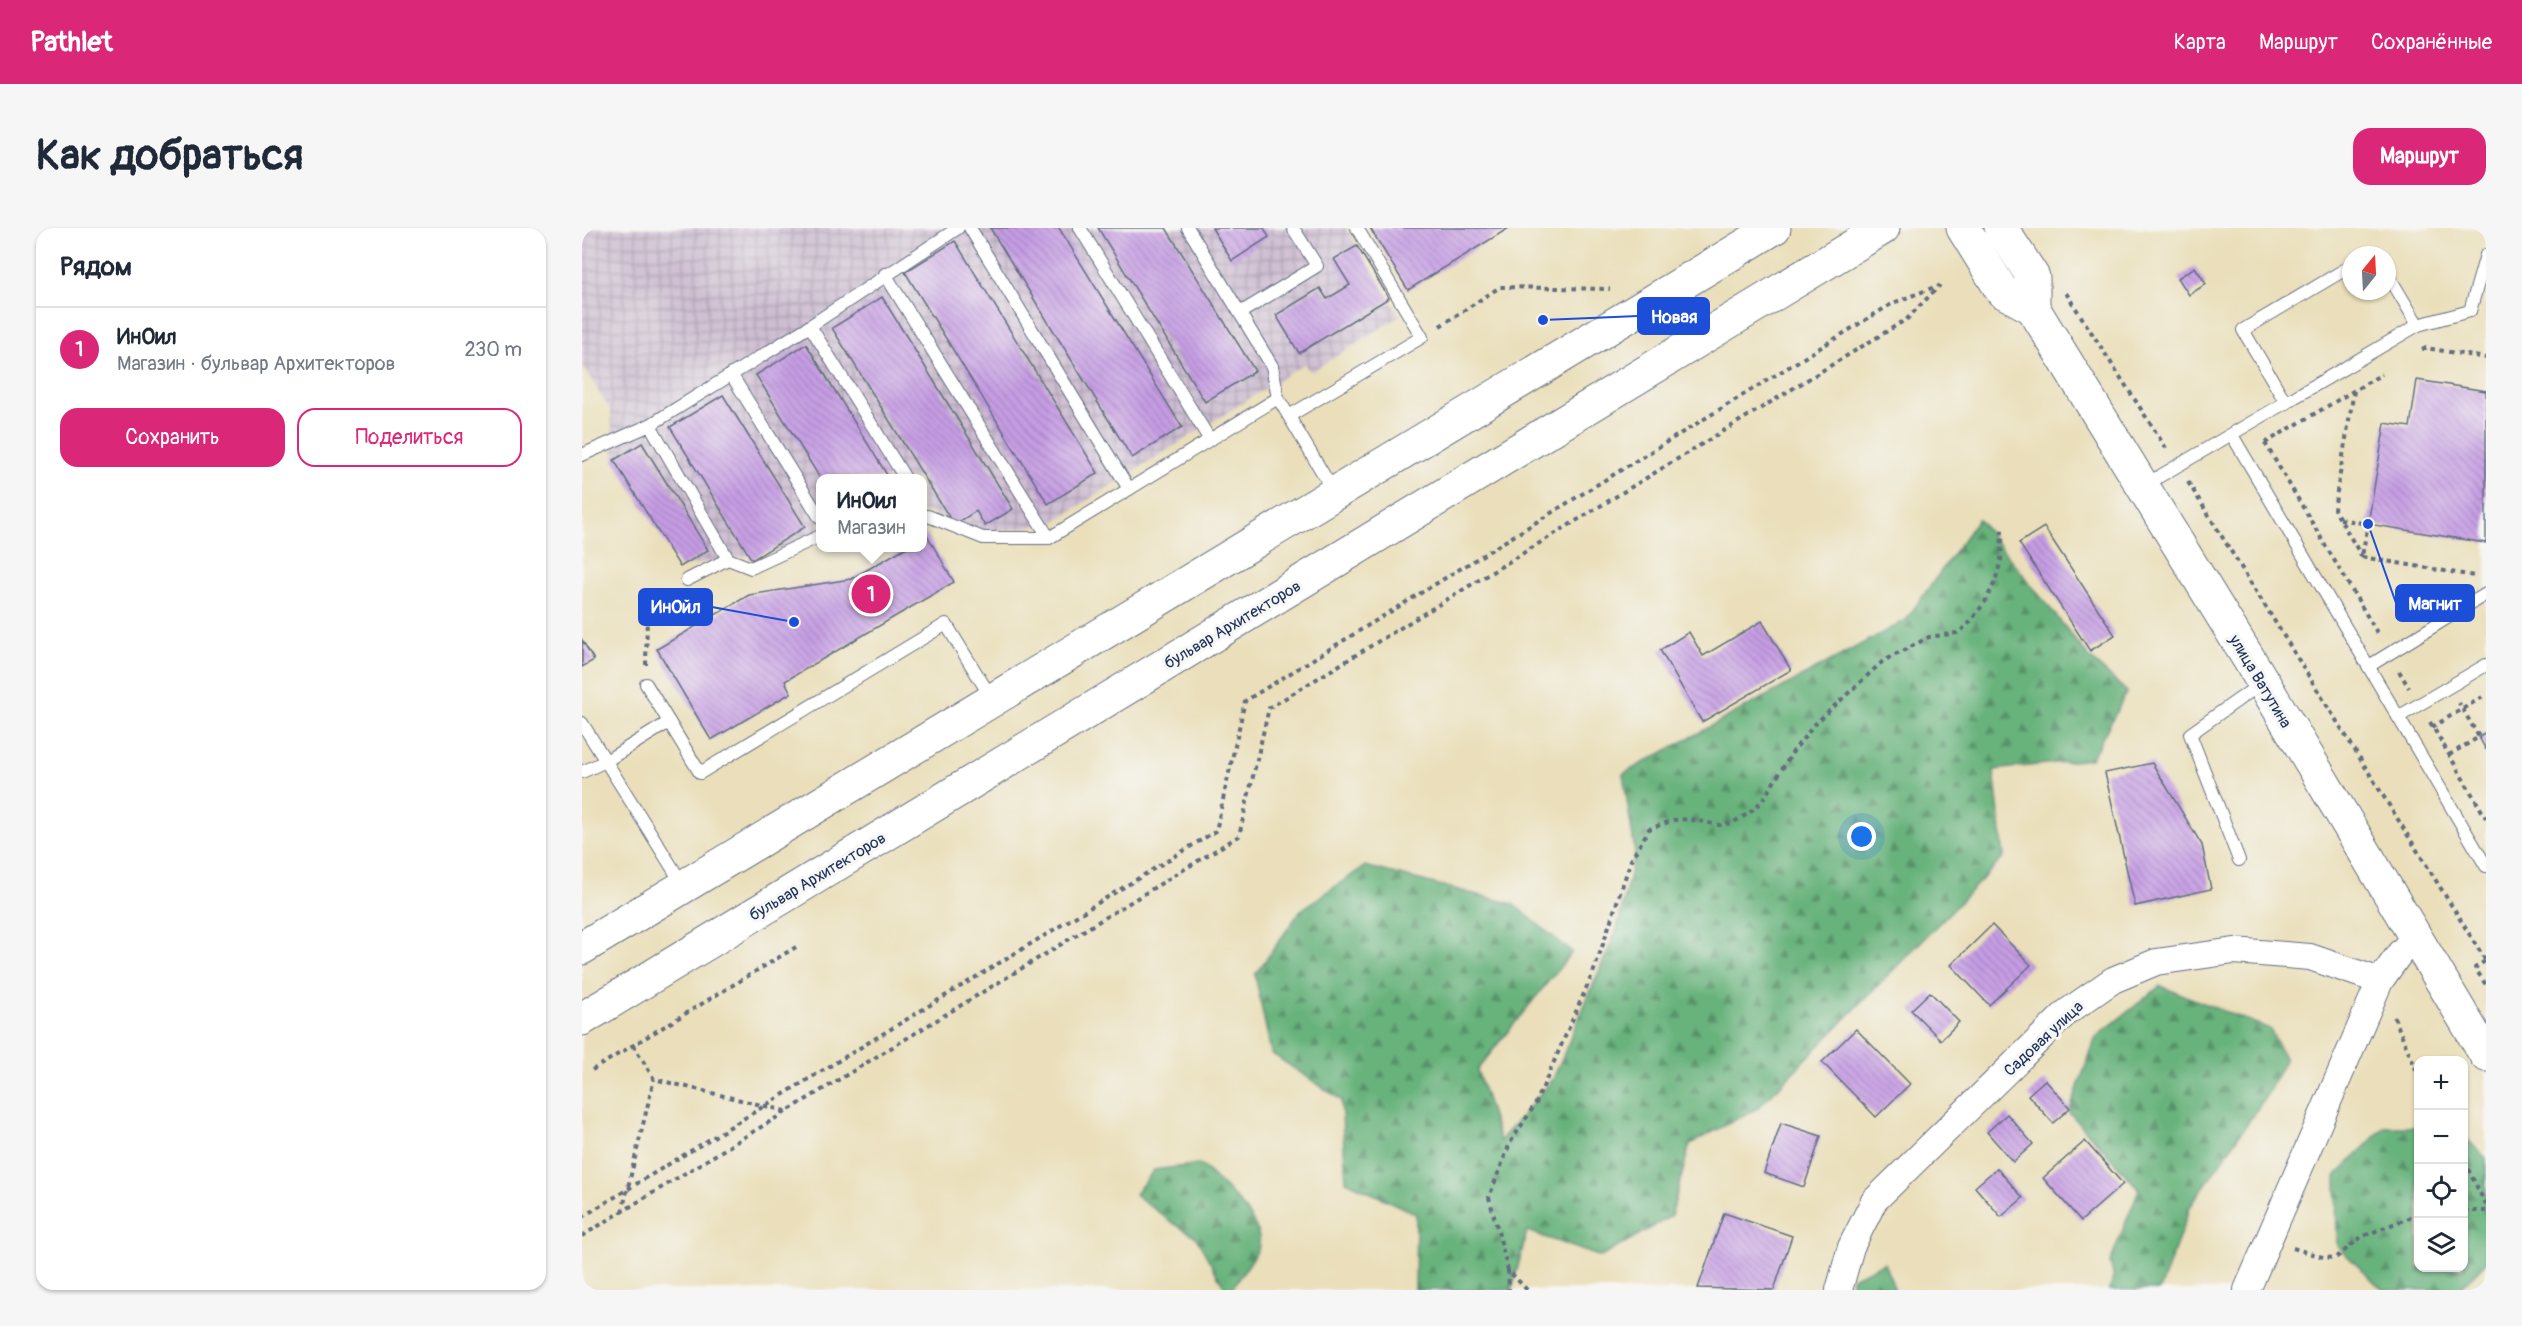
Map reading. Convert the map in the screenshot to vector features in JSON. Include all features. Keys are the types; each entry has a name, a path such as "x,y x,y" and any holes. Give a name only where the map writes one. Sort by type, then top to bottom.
{"main road":[{"path":"582,948 1774,228"},
{"name":"бульвар Архитекторов","path":"582,1019 1883,228"},
{"name":"улица Ватутина","path":"1963,228 2002,291 2033,308"},
{"name":"улица Ватутина","path":"2001,228 2032,277 2033,308 2263,682 2486,1055"}],"street":[{"path":"2247,1290 2380,981 2400,953 2415,938"},
{"name":"Садовая улица","path":"1839,1290 1851,1246 1874,1201 2067,1012 2113,980 2156,962 2234,951 2310,957 2380,981"}],"lane":[{"path":"582,455 650,425 810,326 885,274 958,228"},
{"path":"970,228 1129,489"},
{"path":"1080,228 1210,440"},
{"path":"1188,228 1272,366 1278,398 1335,494"},
{"path":"1240,313 1317,266 1293,228"},
{"path":"1289,416 1422,337 1357,228"},
{"path":"2142,486 2418,325 2469,311 2486,255"},
{"path":"2286,403 2243,330 2342,271"},
{"path":"885,274 1049,538"},
{"path":"2396,288 2418,325"},
{"path":"810,326 902,474"},
{"path":"731,374 816,512"},
{"path":"927,514 983,538 1049,538 1278,398"},
{"path":"650,425 728,559 751,568 816,538"},
{"path":"2232,435 2486,866"},
{"path":"687,580 728,559"},
{"path":"2368,666 2486,594"},
{"path":"646,684 700,773 946,624 992,700"},
{"path":"2398,717 2486,665"},
{"path":"2240,860 2190,734 2263,682"},
{"path":"582,772 606,761 669,722"},
{"path":"582,723 684,886"}],"path":[{"path":"582,1217 1216,831 1245,702 1893,303 1940,285 1907,319 1269,708 1239,836 582,1236"},
{"path":"1422,337 1500,287 1619,289"},
{"path":"2065,290 2486,961 2475,968 2486,986"},
{"path":"2417,353 2426,348 2486,358"},
{"path":"2244,455 2390,369"},
{"path":"2354,391 2334,509 2362,557"},
{"path":"2265,443 2486,818"},
{"path":"2340,519 2368,524 2362,557"},
{"path":"1509,1290 1508,1270 1489,1197 1510,1143 1536,1102 1595,968 1631,860 1649,829 1674,820 1689,819 1719,825 1749,813 1762,801 1794,750 1815,724 1882,662 1929,637 1956,633 1967,626 1985,602 1995,582 2001,560 2002,529"},
{"path":"2362,557 2479,577"},
{"path":"646,684 647,613"},
{"path":"2432,727 2486,695"},
{"path":"2449,755 2479,738 2470,723"},
{"path":"592,1071 796,947"},
{"path":"2380,981 2414,1064"},
{"path":"633,1045 654,1079 786,1111"},
{"path":"622,1212 654,1079"},
{"path":"2465,1164 2486,1205"},
{"path":"2468,1211 2486,1211"},
{"path":"2302,1251 2326,1258 2337,1257 2361,1237 2414,1216"},
{"path":"1508,1270 1527,1290"}],"shaded area":[{"path":"582,228 1346,228 1400,316 1311,372 1304,364 1052,523 985,533 927,512 927,474 816,474 816,544 680,567 614,460 611,411 582,365"}],"green space":[{"path":"1978,519 2090,658 2127,692 2091,759 1994,770 2004,857 1758,1108 1690,1144 1671,1216 1601,1257 1527,1231 1512,1290 1415,1290 1416,1214 1346,1181 1341,1100 1271,1053 1255,975 1301,910 1365,866 1513,904 1572,952 1477,1070 1500,1141 1553,1079 1617,929 1635,852 1623,774 1906,620"},
{"path":"2160,986 2270,1029 2285,1060 2268,1093 2190,1207 2160,1290 2109,1290 2114,1278 2110,1262 2139,1189 2069,1112 2096,1037"},
{"path":"2384,1127 2414,1127 2414,1272 2468,1272 2468,1140 2486,1158 2486,1262 2459,1290 2383,1290 2337,1246 2336,1176"},
{"path":"1200,1164 1238,1201 1259,1235 1257,1251 1231,1290 1226,1290 1195,1236 1171,1222 1135,1194 1154,1170"},
{"path":"1884,1263 1895,1290 1852,1290 1852,1278"}],"building":[{"path":"990,228 1059,228 1182,427 1132,458"},
{"path":"1098,228 1166,228 1255,371 1205,402"},
{"path":"1212,228 1264,228 1269,237 1232,261"},
{"path":"1370,228 1509,228 1408,290"},
{"path":"955,241 1098,473 1048,504 905,272"},
{"path":"1357,246 1389,298 1299,353 1276,315 1320,288 1327,299 1350,285 1334,259"},
{"path":"2195,267 2206,284 2189,295 2178,278"},
{"path":"882,297 1013,509 985,526 976,511 954,525 927,481 927,474 922,474 832,328"},
{"path":"806,344 887,474 818,474 756,375"},
{"path":"2417,380 2486,391 2486,543 2368,524 2385,423 2410,427"},
{"path":"723,395 805,527 752,560 670,427"},
{"path":"642,443 708,550 680,567 614,460"},
{"path":"2044,527 2115,635 2090,651 2019,543"},
{"path":"927,535 954,582 785,681 791,693 711,740 657,649 749,595 851,579 898,552 927,552"},
{"path":"1762,621 1791,670 1702,722 1660,650 1689,632 1703,656"},
{"path":"582,640 594,660 582,667"},
{"path":"2486,733 2486,750 2479,737"},
{"path":"2152,763 2202,845 2211,889 2135,906 2105,773"},
{"path":"1992,925 2031,965 1989,1005 1951,965"},
{"path":"1930,992 1959,1022 1941,1040 1911,1010"},
{"path":"1856,1029 1910,1084 1876,1117 1822,1062"},
{"path":"2045,1080 2070,1108 2053,1123 2028,1095"},
{"path":"2007,1114 2033,1144 2013,1162 1987,1132"},
{"path":"1781,1123 1821,1136 1804,1187 1764,1173"},
{"path":"2085,1141 2123,1184 2081,1221 2043,1178"},
{"path":"1997,1168 2023,1198 2001,1217 1975,1187"},
{"path":"1724,1213 1792,1236 1774,1290 1698,1288"}],"place":[{"name":"Новая","path":"1543,320"},
{"name":"Магнит","path":"2368,524"},
{"name":"ИнОил","path":"871,594"},
{"name":"ИнОйл","path":"794,622"}]}
